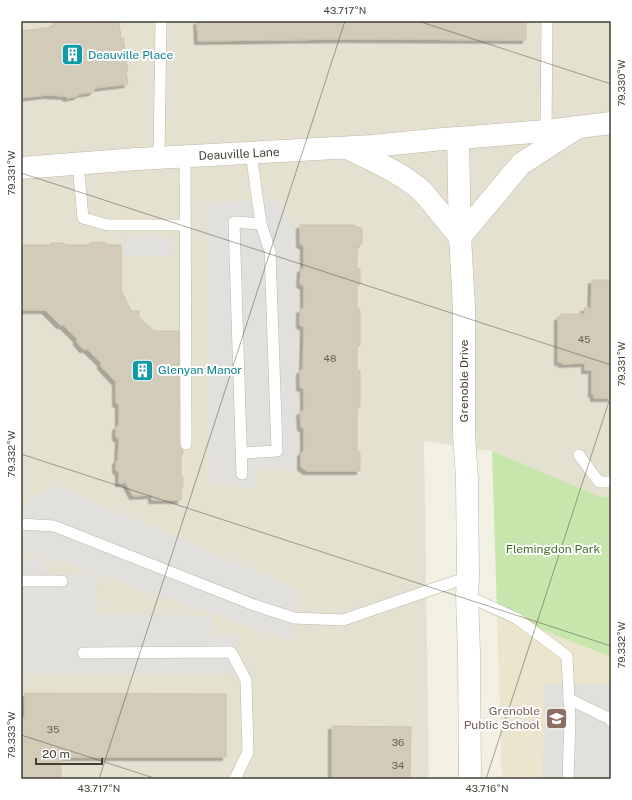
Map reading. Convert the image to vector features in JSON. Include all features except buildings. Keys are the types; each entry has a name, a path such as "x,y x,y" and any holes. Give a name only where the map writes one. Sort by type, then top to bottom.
{"street":[{"path":"458,138 611,124"},
{"path":"346,148 397,173 417,187 423,192 460,237 521,164 578,127"},
{"name":"Deauville Lane","path":"21,168 185,156 346,148 443,138 458,138"},
{"name":"Grenoble Drive","path":"458,138 460,237 464,307 464,434 467,479 470,779"}],"lane":[{"path":"159,158 161,21"},
{"path":"546,131 547,21"},
{"path":"241,453 277,451 270,251 262,224 251,153"},
{"path":"185,156 186,444"},
{"path":"78,164 83,218 108,225 185,225"},
{"path":"242,474 234,222 262,224"},
{"path":"579,455 599,482 611,482"},
{"path":"21,524 54,526 254,605 294,618 342,620 467,586 516,618 567,656 570,719 568,779"},
{"path":"21,581 62,581"},
{"path":"83,653 231,652 246,680 248,752 234,779"},
{"path":"569,699 610,719 611,721"}],"shaded area":[{"path":"21,21 611,21 611,497 601,497 492,451 424,441 429,779 21,779"},
{"path":"279,200 299,236 298,470 256,468 256,488 210,484 207,203"},
{"path":"126,236 173,237 172,256 125,256"},
{"path":"57,486 297,589 292,641 21,548 21,505"},
{"path":"45,558 46,572 95,575 98,614 212,616 212,636 237,636 236,673 21,674 21,560"},
{"name":"Grenoble Public School","path":"497,612 611,657 611,779 502,779"},
{"path":"545,684 611,684 611,779 542,779"}],"green space":[{"name":"Flemingdon Park","path":"492,451 601,497 611,497 611,657 497,612"}],"place":[{"name":"Deauville Place","path":"72,55"},
{"name":"Glenyan Manor","path":"143,370"},
{"name":"Grenoble Public School","path":"556,718"}]}
